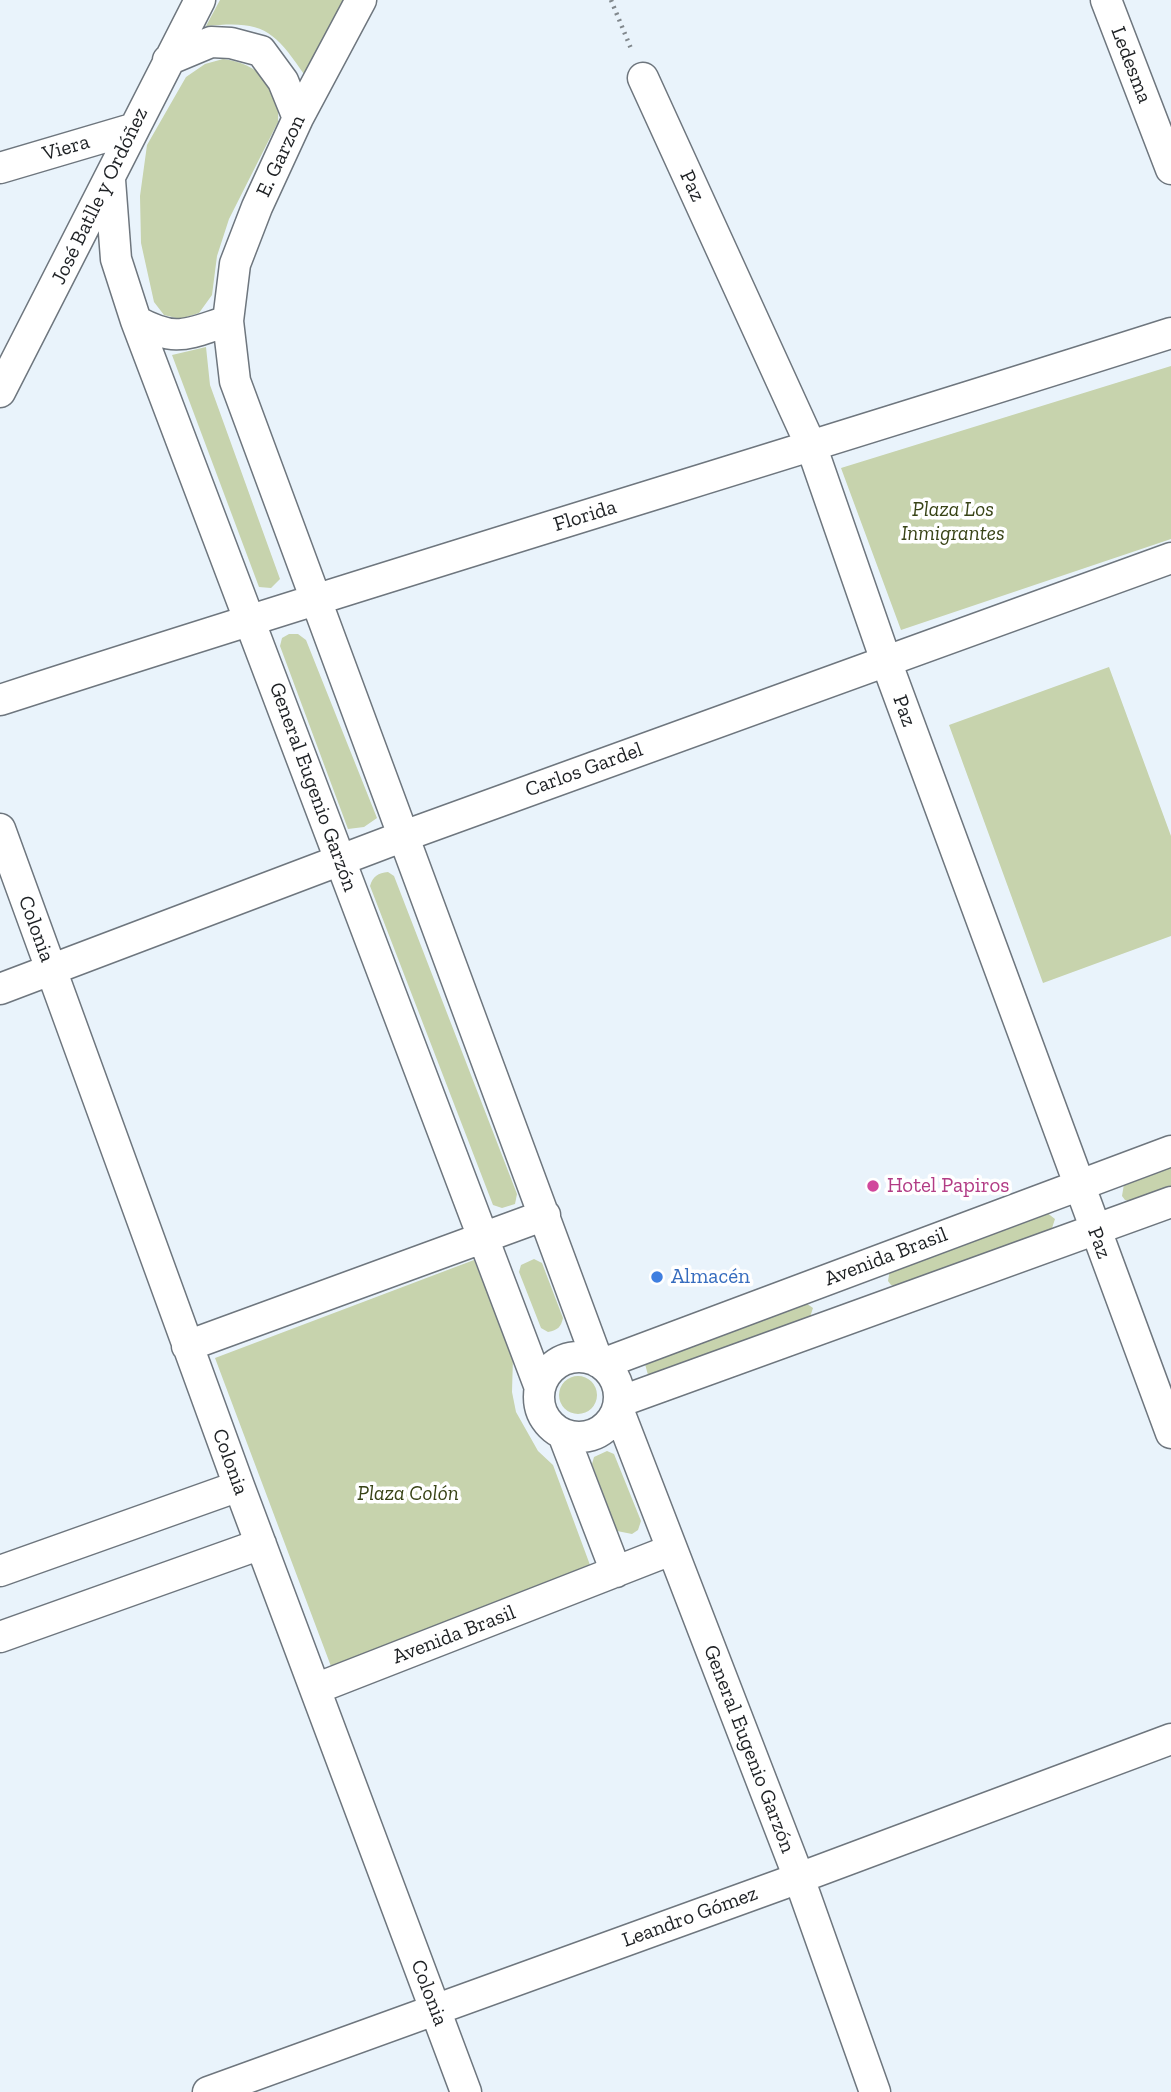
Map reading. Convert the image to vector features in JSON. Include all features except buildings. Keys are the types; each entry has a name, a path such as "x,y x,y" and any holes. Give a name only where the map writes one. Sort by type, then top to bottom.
{"street":[{"name":"José Batlle y Ordóñez","path":"0,392 200,0"},
{"name":"E. Garzon","path":"228,321 235,264 257,206 298,118 361,0"},
{"name":"Ledesma","path":"1106,0 1171,169"},
{"path":"168,60 211,42 231,43 261,51 283,80 298,118"},
{"name":"Paz","path":"643,78 812,448 886,660 1171,1433"},
{"name":"Viera","path":"0,168 132,129"},
{"name":"General Eugenio Garzón","path":"110,180 117,258 136,321 540,1388"},
{"path":"136,321 163,335 189,333 228,321 235,381 600,1363"},
{"name":"Florida","path":"0,700 314,598 812,448 1171,333"},
{"name":"Carlos Gardel","path":"0,989 404,836 1171,558"},
{"name":"Colonia","path":"0,829 187,1346 466,2092"},
{"name":"Avenida Brasil","path":"600,1363 1171,1151"},
{"path":"618,1405 1171,1202"},
{"path":"187,1346 545,1215"},
{"path":"584,1357 600,1363 612,1374 618,1405 609,1423 596,1433 580,1437 563,1434 551,1427 543,1415 539,1401 540,1388 546,1374 556,1364 569,1358 584,1357"},
{"name":"General Eugenio Garzón","path":"618,1405 671,1550 799,1878 875,2092"},
{"path":"563,1434 616,1572"},
{"path":"0,1571 239,1486"},
{"path":"0,1637 261,1544"},
{"name":"Avenida Brasil","path":"315,1689 671,1550"},
{"name":"Leandro Gómez","path":"208,2092 799,1878 1171,1739"}],"path":[{"path":"611,0 643,78"}],"green space":[{"path":"220,0 346,0 306,77 285,48 266,32 242,25 206,26"},
{"path":"223,59 247,65 265,78 276,98 278,122 229,219 217,256 212,295 199,313 180,319 164,315 154,302 141,243 140,196 147,145 186,77 205,64"},
{"path":"206,347 210,385 280,579 271,588 259,587 172,355"},
{"name":"Plaza Los Inmigrantes","path":"1171,366 1171,539 901,630 841,468"},
{"path":"289,634 298,634 306,640 377,818 364,827 348,829 280,646 282,638"},
{"path":"1109,667 1171,836 1171,936 1043,983 949,725"},
{"path":"388,872 394,876 517,1194 515,1204 502,1208 493,1205 370,886 376,876"},
{"path":"1171,1167 1171,1188 1132,1202 1122,1196 1124,1184"},
{"path":"1046,1212 1055,1219 1051,1231 898,1287 888,1281 890,1269"},
{"path":"534,1259 542,1263 563,1318 558,1328 548,1332 541,1328 519,1272 521,1265"},
{"name":"Plaza Colón","path":"474,1260 513,1357 512,1392 516,1412 538,1451 553,1465 590,1565 332,1669 215,1358"},
{"path":"803,1301 813,1308 809,1320 655,1376 648,1375 645,1364"},
{"path":"578,1376 592,1381 597,1395 592,1409 578,1414 564,1409 559,1395 564,1381"},
{"path":"607,1451 614,1454 641,1521 638,1530 632,1534 617,1531 592,1464 594,1457"}],"place":[{"name":"Hotel Papiros","path":"873,1186"},
{"name":"Almacén","path":"657,1277"}]}
